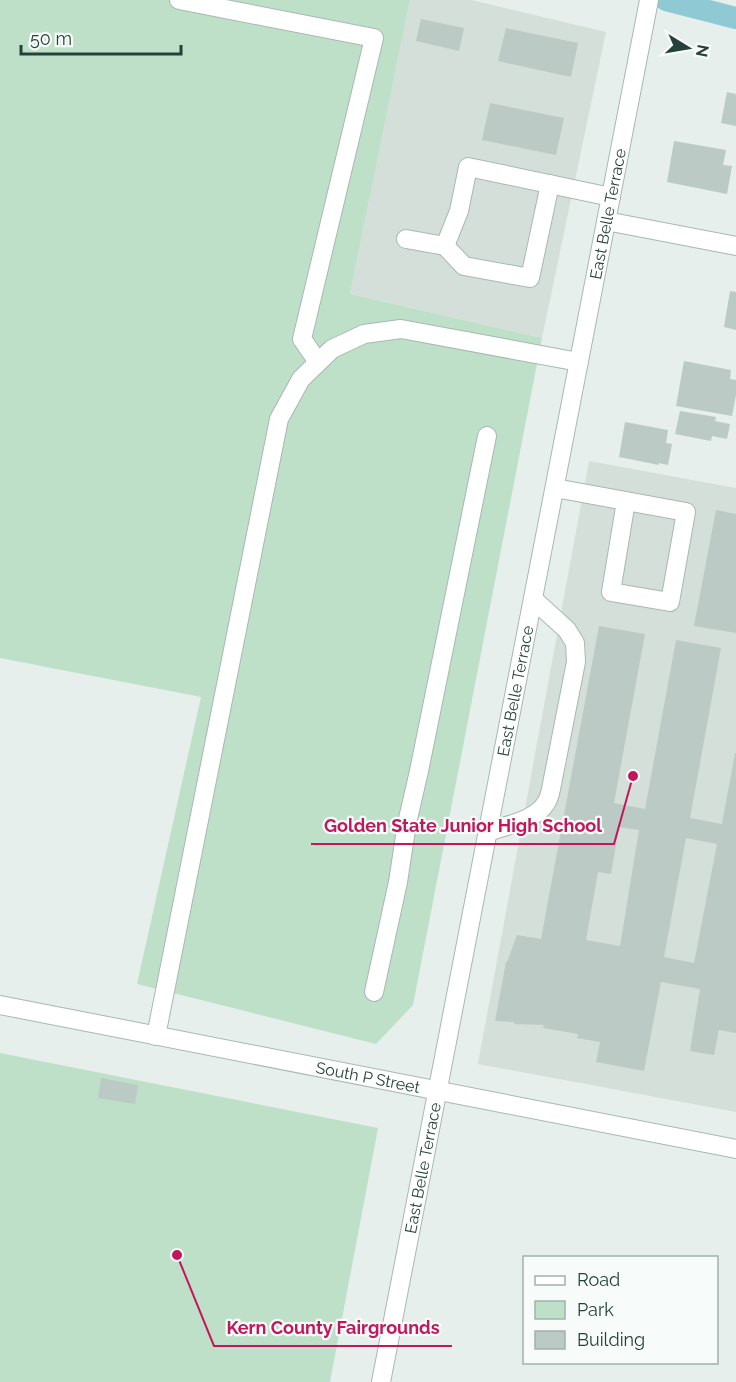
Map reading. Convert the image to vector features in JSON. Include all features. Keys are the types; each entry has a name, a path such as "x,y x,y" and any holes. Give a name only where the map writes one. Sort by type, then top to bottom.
{"street":[{"path":"179,0 374,38 302,339 318,362"},
{"name":"East Belle Terrace","path":"381,1382 649,2"},
{"path":"445,246 459,211 468,167 611,196"},
{"path":"406,239 445,246 464,266 530,278 550,184"},
{"path":"606,221 736,246"},
{"path":"156,1036 279,419 301,379 332,349 364,334 401,329 579,362"},
{"path":"374,992 487,436"},
{"path":"555,488 626,501 686,512 670,602 610,592 626,501"},
{"path":"488,832 537,813 546,803 552,789 576,662 574,643 567,630 533,599"},
{"name":"South P Street","path":"0,1005 736,1149"}],"shaded area":[{"path":"410,0 471,0 606,32 542,338 350,294"},
{"path":"589,461 736,488 736,1112 478,1064"}],"green space":[{"path":"0,0 410,0 350,294 542,338 413,1005 376,1044 137,984 201,697 0,658"},
{"path":"0,1053 378,1128 330,1382 0,1382"}],"building":[{"path":"421,19 464,28 459,51 416,41"},
{"path":"506,28 578,43 571,77 498,61"},
{"path":"727,92 736,94 736,126 721,123"},
{"path":"490,103 564,118 556,155 482,140"},
{"path":"674,141 726,150 723,165 732,166 727,194 667,182"},
{"path":"730,291 736,292 736,330 724,327"},
{"path":"684,361 731,370 730,379 736,380 732,416 676,406"},
{"path":"680,411 716,417 715,421 730,424 727,439 712,436 711,441 675,434"},
{"path":"625,422 668,430 666,443 672,444 668,465 619,457"},
{"path":"716,510 736,514 736,633 694,626"},
{"path":"599,626 645,634 614,803 645,809 676,640 721,648 690,818 722,824 736,753 736,1033 719,1030 714,1055 690,1051 700,989 661,982 644,1071 596,1062 600,1042 577,1038 578,1034 543,1028 544,1025 495,1021 506,962 517,935 541,939","holes":["619,827 639,830 620,946 586,940 598,872 611,874","686,838 717,844 694,963 664,957"]},
{"path":"101,1078 138,1085 135,1104 98,1098"}],"waterway":[{"path":"666,0 736,18"}],"place":[{"name":"Golden State Junior High School","path":"633,776"},
{"name":"Kern County Fairgrounds","path":"177,1255"}]}
